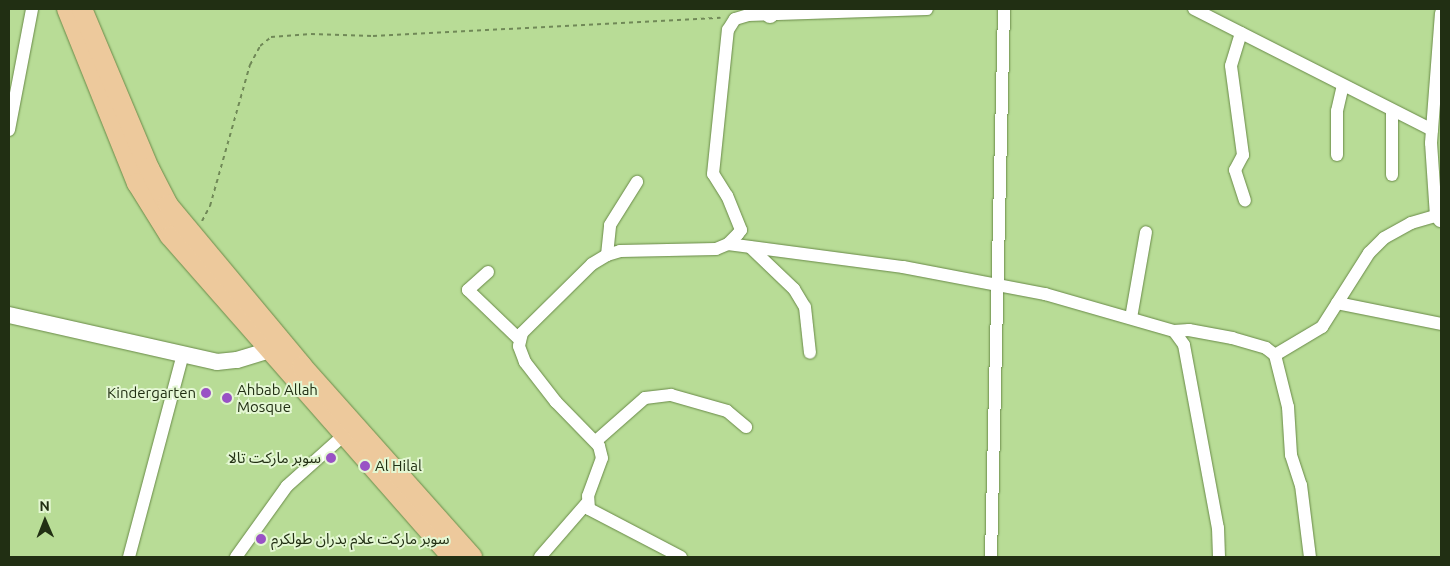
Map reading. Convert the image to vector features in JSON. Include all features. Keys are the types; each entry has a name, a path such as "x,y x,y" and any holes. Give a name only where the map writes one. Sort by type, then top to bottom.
{"main road":[{"path":"67,9 137,184 170,236 343,436 452,557"},
{"path":"82,9 158,189 190,232 302,366 472,557"}],"street":[{"path":"9,130 32,9"},
{"path":"728,244 741,230 726,196 715,181 713,168 728,30 738,13 927,9"},
{"path":"991,557 1004,9"},
{"path":"1194,9 1432,130"},
{"path":"1275,355 1315,334 1369,253 1384,238 1411,223 1438,219 1432,130 1439,63 1441,14"},
{"path":"1241,33 1231,66 1243,155 1235,170 1245,200"},
{"path":"1337,155 1338,111 1343,86"},
{"path":"1392,111 1392,175"},
{"path":"607,254 610,225 637,182"},
{"path":"1131,318 1146,232"},
{"path":"540,557 587,504 602,458 596,441 556,402 525,362 520,340 522,333 592,264 607,254 620,251 711,250 728,244 903,267 1045,294 1174,331 1189,330 1232,338 1266,348 1275,355 1288,407 1292,455 1301,485 1310,557"},
{"path":"750,247 794,289 805,307 810,353"},
{"path":"488,272 468,290 520,340"},
{"path":"1337,303 1441,324"},
{"path":"9,314 183,354 227,362 270,350"},
{"path":"1174,331 1184,345 1218,528 1219,557"},
{"path":"129,557 183,354"},
{"path":"596,441 645,398 672,395 727,411 746,427"},
{"path":"236,557 263,516 287,486 343,436"},
{"path":"587,504 593,512 681,557"}],"path":[{"path":"190,232 200,224 210,206 250,65 260,46 272,37 373,36 738,13"}],"place":[{"name":"Kindergarten","path":"206,393"},
{"name":"Ahbab Allah Mosque","path":"227,398"},
{"name":"سوبر ماركت تالا","path":"331,458"},
{"name":"Al Hilal","path":"365,466"},
{"name":"سوبر ماركت علام بدران طولكرم","path":"261,539"}]}
